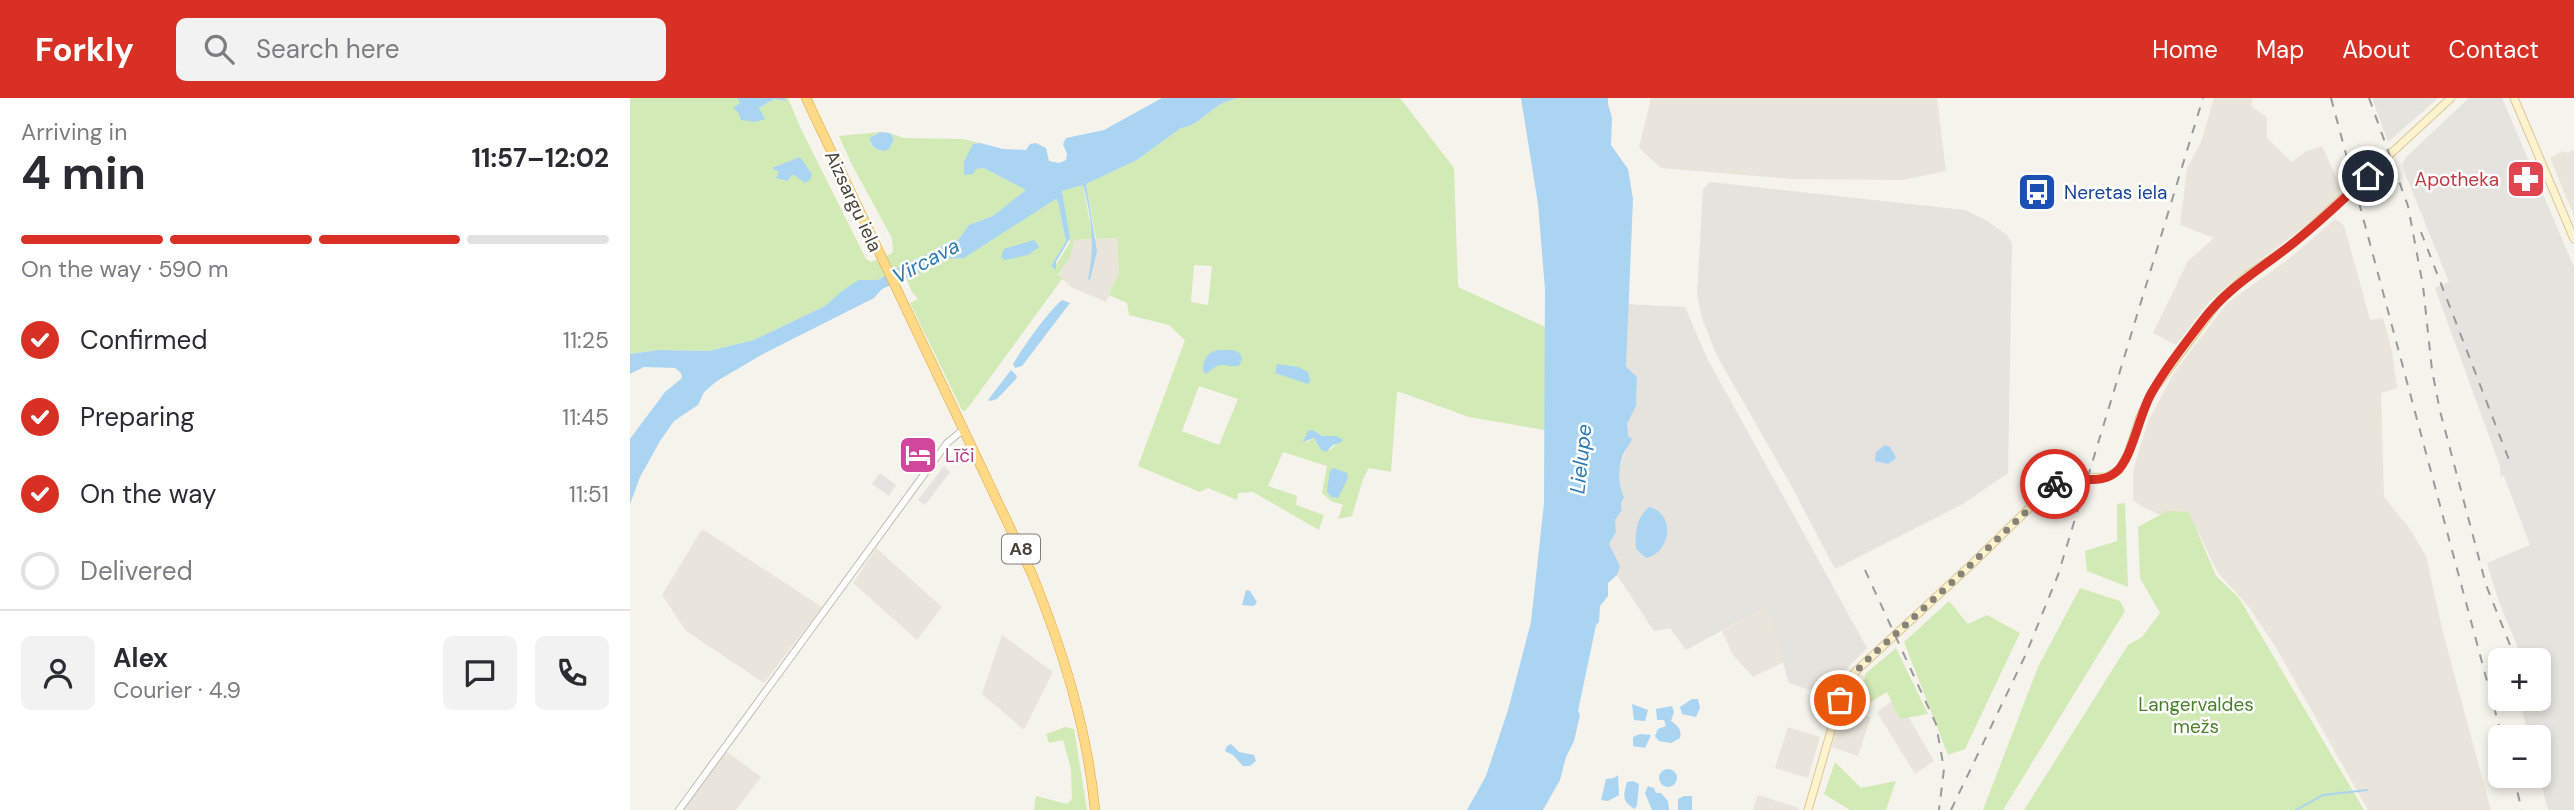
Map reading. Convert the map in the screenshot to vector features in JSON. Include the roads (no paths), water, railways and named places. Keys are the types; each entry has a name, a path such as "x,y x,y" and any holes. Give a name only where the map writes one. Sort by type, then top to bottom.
{"highway":[{"name":"Aizsargu iela","path":"806,98 964,429"},
{"name":"A8","path":"964,429 1012,529 1055,633 1081,719 1095,810"}],"main road":[{"path":"1808,810 1840,700 1845,686 1857,670 2054,484 2069,478 2107,477 2119,470 2128,454 2140,416 2151,393 2220,300 2245,277 2294,243 2451,98"},
{"path":"2514,98 2574,239"}],"street":[{"path":"679,810 947,443 964,429"}],"water":[{"path":"737,98 785,98 786,101 774,99 759,108 765,119 755,122 741,120 733,108 740,103"},
{"name":"Vircava","path":"1162,98 1238,98 1223,103 1197,122 1181,128 1137,160 1086,184 1097,251 1090,280 1092,232 1083,185 1062,191 1070,238 1056,262 1056,270 1051,266 1066,241 1056,199 964,258 944,259 882,289 874,298 763,354 717,381 704,392 698,405 674,421 640,477 630,504 630,439 665,392 682,378 675,368 644,367 630,374 630,354 659,350 709,351 754,340 825,306 859,280 878,280 925,255 934,254 945,243 958,240 969,225 993,216 1026,190 984,168 964,175 964,162 973,144 1026,150 1030,144 1036,143 1046,148 1049,161 1059,163 1066,160 1063,144 1066,138 1104,130"},
{"name":"Lielupe","path":"1521,98 1608,98 1612,118 1611,145 1628,169 1633,199 1626,367 1637,377 1636,406 1627,424 1628,436 1632,439 1623,454 1620,466 1619,480 1624,497 1622,510 1615,520 1616,532 1609,544 1620,566 1617,575 1608,583 1608,596 1600,606 1599,622 1596,625 1578,711 1580,715 1560,780 1543,810 1467,810 1486,776 1508,710 1531,622 1544,503 1545,289 1538,204"},
{"path":"880,132 890,133 894,139 889,149 884,151 878,150 870,141 870,138"},
{"path":"800,157 812,174 810,180 805,183 793,174 787,181 776,178 779,172 772,168"},
{"path":"1034,240 1039,247 1028,255 1005,260 1001,257 1004,249"},
{"path":"1062,300 1070,303 1022,366 1015,368 1013,364 1029,340"},
{"path":"1219,350 1240,353 1242,359 1239,366 1220,365 1206,374 1203,371 1205,360 1211,353"},
{"path":"1277,364 1298,367 1308,372 1308,384 1275,373"},
{"path":"1011,370 1017,376 1016,379 997,399 988,400"},
{"path":"1313,430 1322,436 1336,436 1342,439 1342,442 1333,445 1326,452 1321,450 1314,438 1303,442 1308,431"},
{"path":"1885,445 1890,447 1896,458 1888,464 1875,461 1876,452"},
{"path":"1334,468 1347,473 1348,478 1338,498 1331,497 1327,491 1330,470"},
{"path":"1649,507 1663,517 1667,524 1667,533 1661,549 1646,558 1636,549 1636,537 1639,521"},
{"path":"1246,590 1250,591 1257,602 1254,606 1242,605"},
{"path":"1692,699 1698,699 1700,708 1696,717 1682,714 1680,707"},
{"path":"1632,704 1648,710 1645,721 1634,720"},
{"path":"1672,706 1674,712 1671,721 1679,728 1680,738 1671,743 1659,741 1655,736 1658,729 1666,726 1664,720 1657,720 1656,709"},
{"path":"1640,734 1651,735 1645,748 1633,746 1633,737"},
{"path":"1231,744 1239,752 1254,755 1256,761 1250,766 1243,766 1225,751"},
{"path":"1668,769 1674,772 1677,778 1674,784 1668,787 1662,784 1659,778 1662,772"},
{"path":"1618,775 1619,795 1608,801 1601,800 1606,779"},
{"path":"1627,782 1639,784 1635,809 1628,804 1624,795"},
{"path":"1648,786 1654,788 1656,793 1661,793 1668,801 1669,810 1652,810 1645,793"},
{"path":"1692,796 1692,810 1678,810 1678,799"}],"waterway":[{"path":"2296,810 2323,795 2367,790"}],"railway":[{"path":"1951,810 2026,654 2058,575 2203,98"},
{"path":"2331,98 2499,725"},
{"path":"2369,98 2408,206 2423,286 2432,370 2440,411 2486,585 2511,648"},
{"path":"2421,232 2511,465"},
{"path":"1865,570 1936,724 1944,769 1939,810"},
{"path":"2516,788 2522,810"}],"place":[{"name":"Apotheka","path":"2526,179"},
{"name":"Neretas iela","path":"2037,192"},
{"name":"Līči","path":"918,455"}],"park label":[{"name":"Langervaldes mežs","path":"2196,715"}]}
